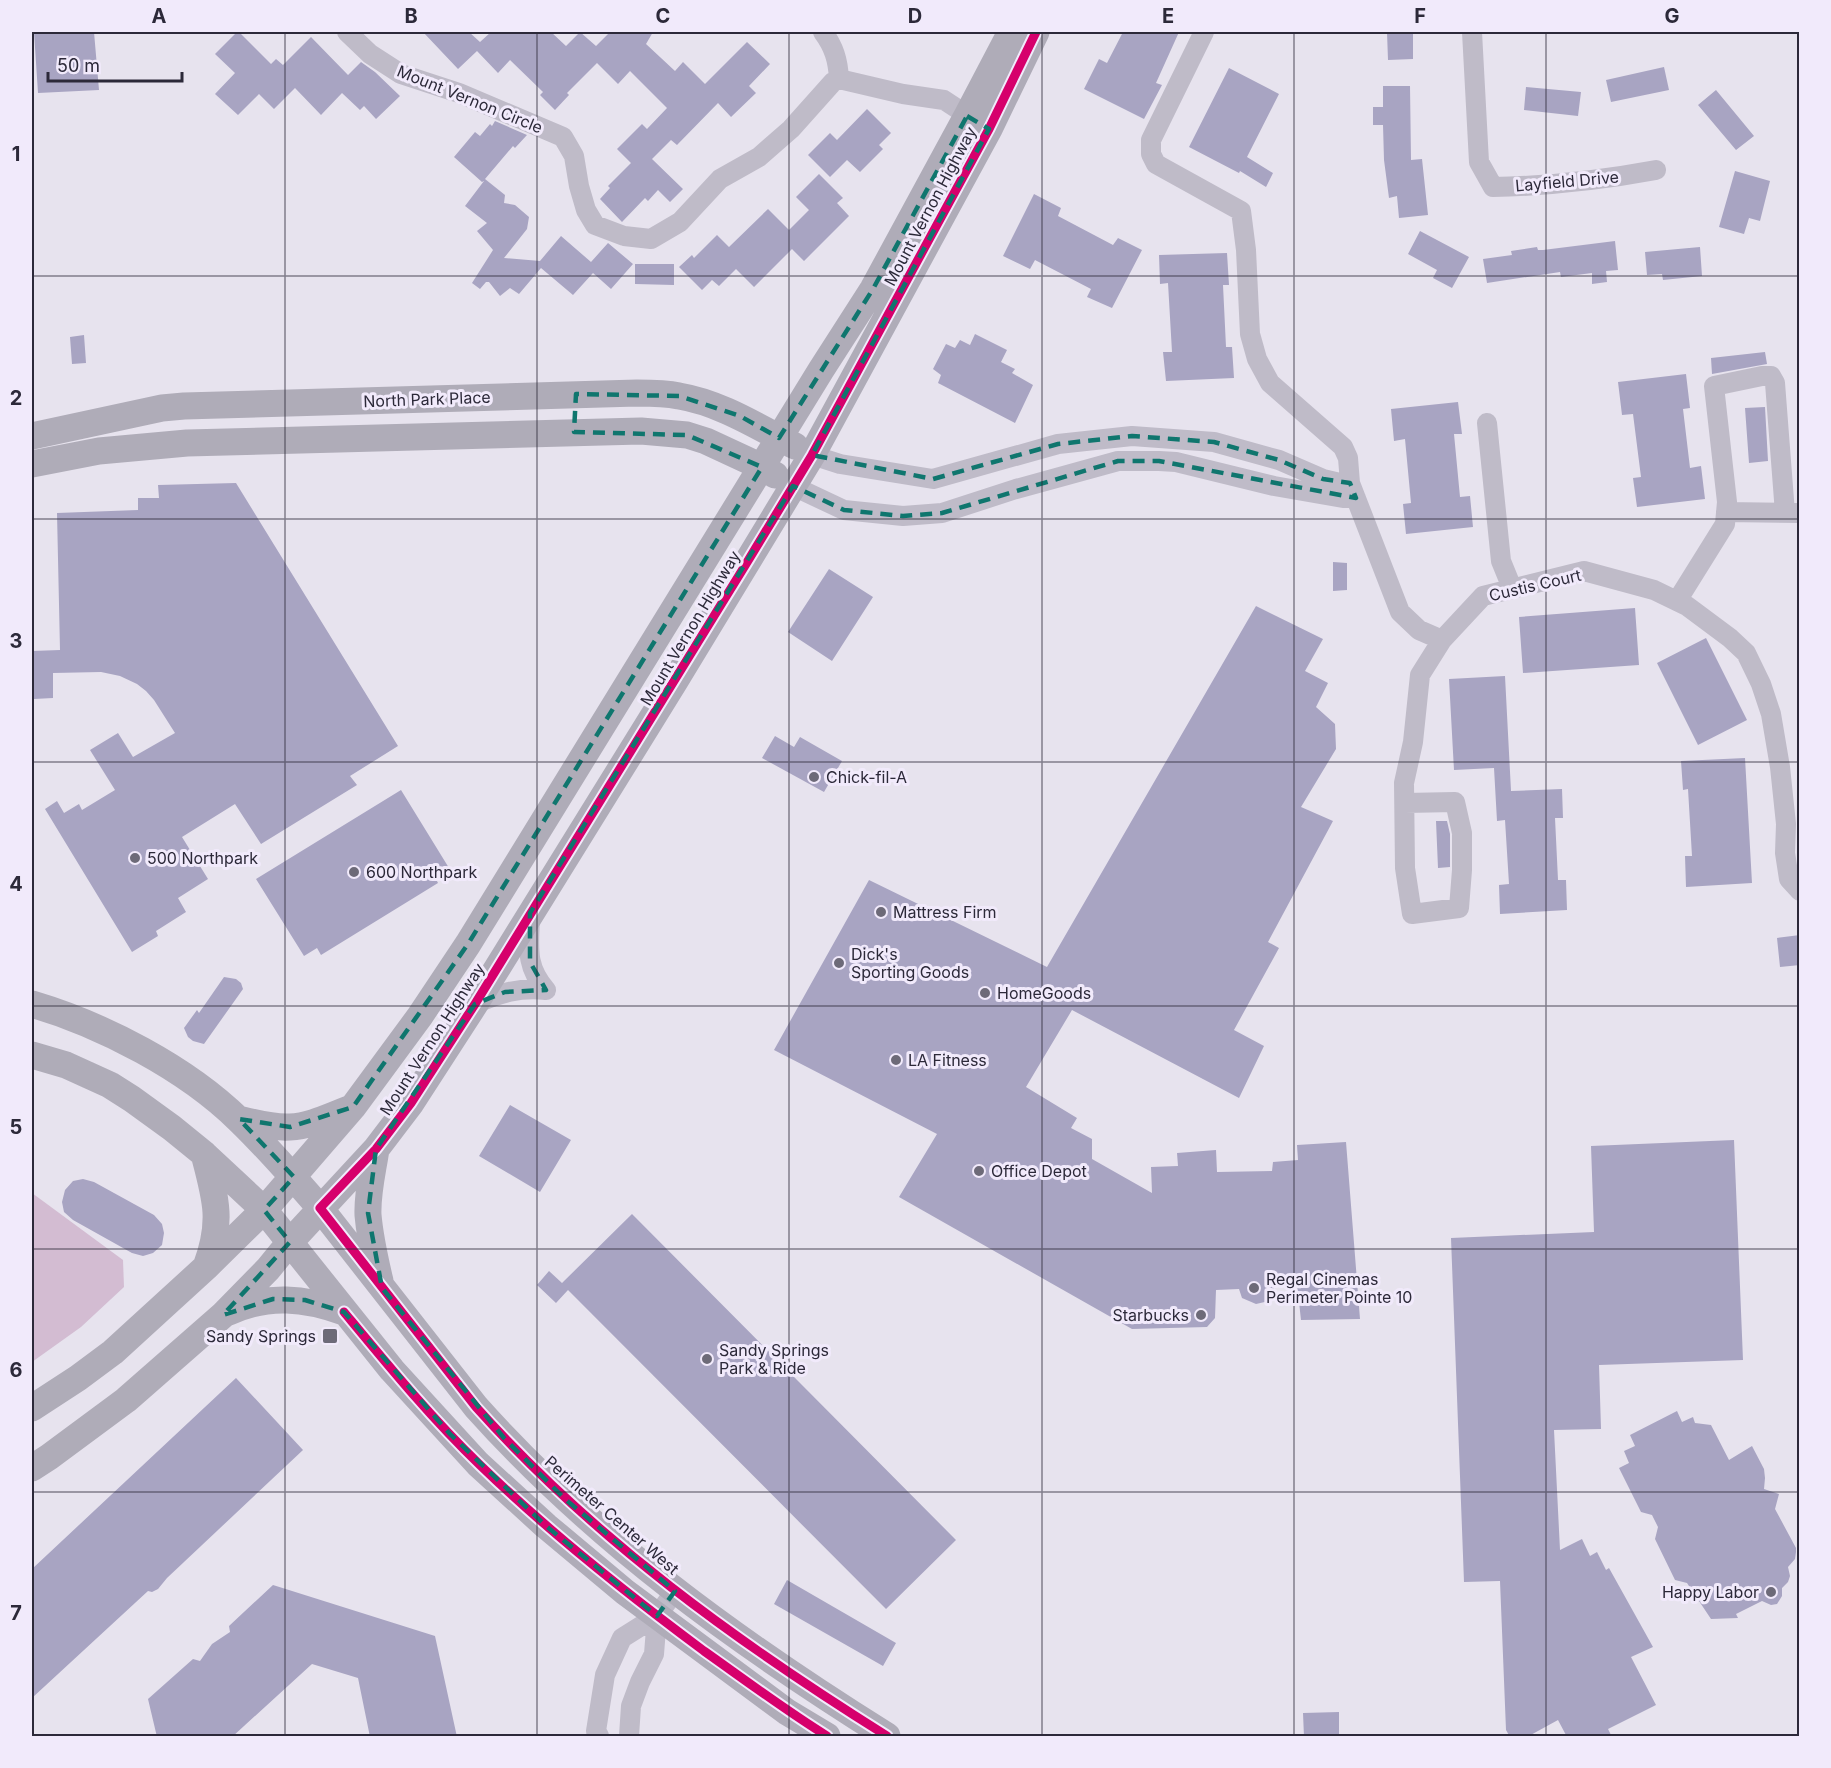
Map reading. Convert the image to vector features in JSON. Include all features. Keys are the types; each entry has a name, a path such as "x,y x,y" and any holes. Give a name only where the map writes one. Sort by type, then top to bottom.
{"street":[{"name":"Mount Vernon Circle","path":"347,32 370,54 401,74 459,93 563,137 574,156 586,210 595,225 624,236 651,239 680,222 720,178 759,156 783,136 838,79"},
{"path":"823,32 833,45 838,64 838,79 895,93 944,100 978,123"},
{"name":"Mount Vernon Highway","path":"32,1468 126,1400 223,1315 268,1269 376,1149 411,1103 675,681 812,455 978,123 1011,32"},
{"name":"Mount Vernon Highway","path":"32,1408 113,1352 264,1210 353,1107 420,1016 468,944 779,438 1036,32"},
{"path":"1204,32 1151,140 1151,154 1156,164 1241,211 1246,250 1250,334 1257,359 1270,383 1343,447 1348,458 1353,490 1400,612 1419,630 1442,640"},
{"name":"Layfield Drive","path":"1472,32 1479,162 1493,187 1611,179 1656,170"},
{"path":"1682,604 1725,524 1726,512 1727,502 1714,386 1771,376 1775,382 1792,513 1726,512"},
{"name":"North Park Place","path":"32,436 162,408 184,406 637,393 679,396 703,402 740,416 812,455"},
{"path":"574,432 576,394"},
{"path":"1487,423 1500,561 1512,588"},
{"path":"32,464 99,452 187,443 653,431 687,435 706,441 844,510 903,516 942,513 1016,489 1118,461 1176,462 1283,488 1342,498 1353,490"},
{"path":"812,455 840,464 933,479 1058,444 1132,436 1214,442 1279,460 1353,490"},
{"name":"Custis Court","path":"1405,803 1455,802 1462,833 1459,908 1412,914 1405,868 1404,783 1413,742 1420,675 1442,640 1483,596 1584,571 1654,590 1682,604 1730,638 1746,653 1761,684 1771,714 1780,767 1786,824 1785,853 1789,879 1800,891"},
{"path":"475,1004 505,992 526,989 546,990 536,977 530,962 530,913"},
{"name":"Perimeter Center West","path":"32,1005 74,1017 168,1065 239,1119 294,1177 476,1407 565,1499 675,1591 805,1684 887,1737"},
{"path":"32,1055 66,1065 110,1085 172,1128 204,1154 264,1210 392,1370 478,1464 546,1526 657,1616 787,1712 827,1737"},
{"path":"239,1119 262,1125 290,1127 315,1122 353,1107"},
{"path":"376,1149 368,1214 382,1288"},
{"path":"204,1154 215,1193 217,1222 216,1236 206,1267"},
{"path":"223,1315 245,1305 273,1299 305,1300 344,1312"},
{"path":"599,1737 596,1731 605,1675 622,1638 657,1616 675,1591"},
{"path":"629,1737 631,1706 654,1654 657,1616"}],"highlighted area":[{"path":"967,116 989,129 812,455 933,479 1058,444 1132,436 1214,442 1279,460 1323,479 1350,483 1356,498 1159,461 1118,461 942,513 903,516 844,510 793,486 530,913 530,962 546,990 505,992 475,1004 376,1149 368,1213 382,1288 504,1438 565,1499 675,1591 657,1616 546,1526 450,1434 344,1312 305,1300 273,1299 223,1315 290,1242 264,1210 294,1177 239,1119 290,1127 353,1107 468,944 762,467 687,435 574,432 576,394 679,396 740,416 779,438 873,289"}],"shaded area":[{"path":"32,1193 123,1260 124,1287 81,1327 32,1362"}],"building":[{"path":"34,32 94,32 99,90 38,93"},
{"path":"237,32 271,64 276,59 283,65 311,37 348,75 361,62 400,96 376,119 364,106 360,110 342,93 321,115 295,88 274,109 259,94 238,115 215,94 235,73 215,54"},
{"path":"423,32 469,32 480,42 491,32 551,32 566,46 580,32 596,46 610,32 653,32 646,44 675,71 683,62 705,84 747,42 770,64 749,86 756,93 731,117 718,103 677,145 671,140 652,159 683,189 670,202 658,190 648,201 645,198 622,222 600,199 610,188 608,186 631,163 617,149 642,124 647,129 667,108 630,71 618,84 597,63 567,93 569,95 555,110 540,95 543,92 510,60 498,73 477,51 458,69"},
{"path":"1123,32 1179,32 1156,83 1162,85 1144,119 1084,89 1099,59 1107,63"},
{"path":"1387,32 1413,32 1413,59 1388,60"},
{"path":"1664,67 1669,90 1611,102 1606,80"},
{"path":"1229,68 1279,94 1247,157 1273,173 1266,187 1240,171 1239,173 1189,147"},
{"path":"1383,86 1410,86 1411,160 1422,159 1428,215 1399,218 1397,196 1389,198 1384,160 1383,125 1373,125 1373,107 1383,107"},
{"path":"1526,87 1581,92 1578,116 1524,110"},
{"path":"1716,90 1754,136 1736,150 1698,105"},
{"path":"867,109 891,133 879,145 883,149 860,172 847,160 830,177 808,155 830,133 837,140"},
{"path":"495,121 527,135 515,148 513,146 485,179 505,195 504,203 515,205 529,217 527,229 504,258 540,261 561,236 591,262 608,243 633,264 611,289 593,273 573,295 541,268 519,294 510,288 500,296 489,282 486,282 480,289 472,283 493,250 477,231 487,223 465,206 484,181 482,182 454,157 475,132 480,136"},
{"path":"1735,171 1770,181 1760,221 1749,218 1744,234 1719,227"},
{"path":"819,174 843,198 837,203 849,216 804,261 792,249 754,287 736,269 719,286 712,280 702,290 679,267 692,255 694,258 717,235 729,247 768,209 789,230 809,210 796,197"},
{"path":"1034,194 1061,208 1058,216 1113,245 1118,238 1142,250 1112,308 1087,297 1091,289 1035,260 1030,269 1003,256"},
{"path":"1420,231 1469,257 1452,288 1433,278 1437,270 1408,254"},
{"path":"1615,241 1618,270 1606,271 1607,282 1592,284 1592,273 1561,277 1560,272 1487,283 1483,259 1512,255 1511,251 1537,247 1538,250 1543,250"},
{"path":"1700,247 1702,276 1663,280 1662,274 1647,275 1645,252"},
{"path":"1227,253 1229,285 1223,285 1226,347 1232,347 1234,378 1166,381 1163,352 1172,352 1168,283 1160,284 1159,255"},
{"path":"635,264 674,264 674,285 635,284"},
{"path":"975,334 1007,350 1001,362 1015,369 1012,373 1033,385 1015,423 938,383 941,375 933,369 946,344 955,348 960,340 970,345"},
{"path":"84,335 86,363 72,364 70,337"},
{"path":"1765,352 1767,364 1712,374 1711,358"},
{"path":"1686,374 1690,408 1683,409 1690,468 1701,466 1705,499 1637,507 1633,478 1641,477 1633,414 1622,415 1618,382"},
{"path":"1458,402 1462,434 1454,434 1460,497 1470,496 1473,527 1406,534 1403,504 1411,503 1405,439 1394,441 1391,409"},
{"path":"1765,407 1768,461 1749,463 1745,408"},
{"path":"236,483 398,746 350,776 357,785 261,844 235,804 182,837 208,879 178,898 186,912 156,931 158,936 132,952 45,809 57,801 64,813 79,804 82,810 115,790 90,750 118,733 133,757 175,733 146,691 120,676 101,672 53,673 53,698 34,699 32,651 60,650 57,513 138,510 138,498 159,498 158,485"},
{"path":"1333,562 1347,563 1347,590 1333,591"},
{"path":"829,569 873,597 832,661 788,632"},
{"path":"1256,606 1323,639 1305,671 1328,683 1316,707 1335,724 1336,749 1301,807 1333,821 1268,942 1279,948 1234,1030 1264,1046 1239,1098 1072,1010 1026,1087 1077,1118 1071,1128 1092,1139 1092,1159 1152,1193 1151,1167 1178,1166 1177,1153 1216,1150 1217,1172 1272,1171 1273,1162 1298,1160 1297,1145 1346,1142 1360,1319 1301,1320 1297,1284 1275,1285 1269,1301 1256,1304 1242,1298 1239,1289 1216,1290 1215,1318 1207,1327 1132,1329 899,1197 937,1134 774,1050 869,880 1047,967"},
{"path":"1635,608 1639,665 1523,673 1519,617"},
{"path":"1706,638 1747,720 1698,745 1657,663"},
{"path":"1505,676 1511,791 1562,789 1563,818 1555,818 1558,880 1566,880 1567,910 1500,914 1499,885 1509,884 1505,820 1497,821 1494,768 1454,770 1449,679"},
{"name":"Chick-fil-A","path":"775,736 794,747 800,737 842,761 824,792 762,758"},
{"path":"1745,758 1752,883 1686,887 1685,856 1692,856 1688,789 1683,790 1681,761"},
{"name":"600 Northpark","path":"401,790 449,868 435,877 438,883 321,955 317,948 304,956 256,879"},
{"path":"1436,821 1447,821 1450,834 1450,867 1438,868"},
{"path":"1800,935 1800,965 1780,967 1777,938"},
{"path":"224,977 236,979 241,983 243,989 204,1044 193,1041 188,1037 184,1028 197,1010 199,1013"},
{"path":"510,1105 571,1140 540,1192 479,1156"},
{"path":"1734,1140 1743,1360 1599,1365 1601,1429 1554,1430 1560,1550 1582,1539 1590,1556 1597,1552 1606,1570 1609,1568 1653,1647 1631,1657 1656,1705 1608,1729 1612,1737 1567,1737 1558,1720 1527,1737 1510,1737 1506,1730 1500,1581 1464,1582 1451,1238 1594,1232 1591,1146"},
{"path":"83,1179 94,1182 154,1215 162,1224 164,1233 162,1245 153,1253 143,1256 132,1253 73,1220 64,1212 62,1202 65,1190 73,1181"},
{"name":"Sandy Springs Park & Ride","path":"632,1214 956,1540 886,1609 568,1290 556,1303 537,1285 549,1271 562,1283"},
{"path":"236,1378 303,1450 158,1589 148,1591 32,1698 32,1569"},
{"path":"1677,1411 1682,1422 1693,1417 1695,1423 1711,1425 1729,1460 1752,1446 1764,1469 1764,1489 1779,1494 1775,1509 1796,1552 1795,1559 1788,1567 1790,1576 1788,1582 1782,1588 1782,1596 1777,1604 1771,1605 1762,1601 1736,1614 1738,1618 1711,1619 1687,1583 1675,1580 1655,1539 1658,1527 1652,1515 1641,1512 1619,1468 1629,1463 1624,1451 1635,1446 1630,1435"},
{"path":"787,1580 896,1643 883,1666 774,1604"},
{"path":"273,1585 435,1636 457,1737 370,1737 358,1678 312,1664 232,1737 157,1737 148,1699 193,1659 200,1661 212,1644 230,1632 229,1626"},
{"path":"1339,1712 1339,1737 1304,1737 1303,1713"}],"cycle path":[{"path":"887,1736 722,1626 619,1545 569,1501 476,1407 320,1208 376,1149 411,1103 475,1004 746,564 812,455 989,129 1036,32"},
{"path":"344,1312 444,1429 534,1515 617,1585 704,1651 827,1736"}],"place":[{"name":"Chick-fil-A","path":"814,777"},
{"name":"500 Northpark","path":"135,858"},
{"name":"600 Northpark","path":"354,872"},
{"name":"Mattress Firm","path":"881,912"},
{"name":"Dick's Sporting Goods","path":"839,963"},
{"name":"HomeGoods","path":"985,993"},
{"name":"LA Fitness","path":"896,1060"},
{"name":"Office Depot","path":"979,1171"},
{"name":"Regal Cinemas Perimeter Pointe 10","path":"1254,1288"},
{"name":"Starbucks","path":"1201,1315"},
{"name":"Sandy Springs","path":"330,1336"},
{"name":"Sandy Springs Park & Ride","path":"707,1359"},
{"name":"Happy Labor","path":"1771,1592"}]}
